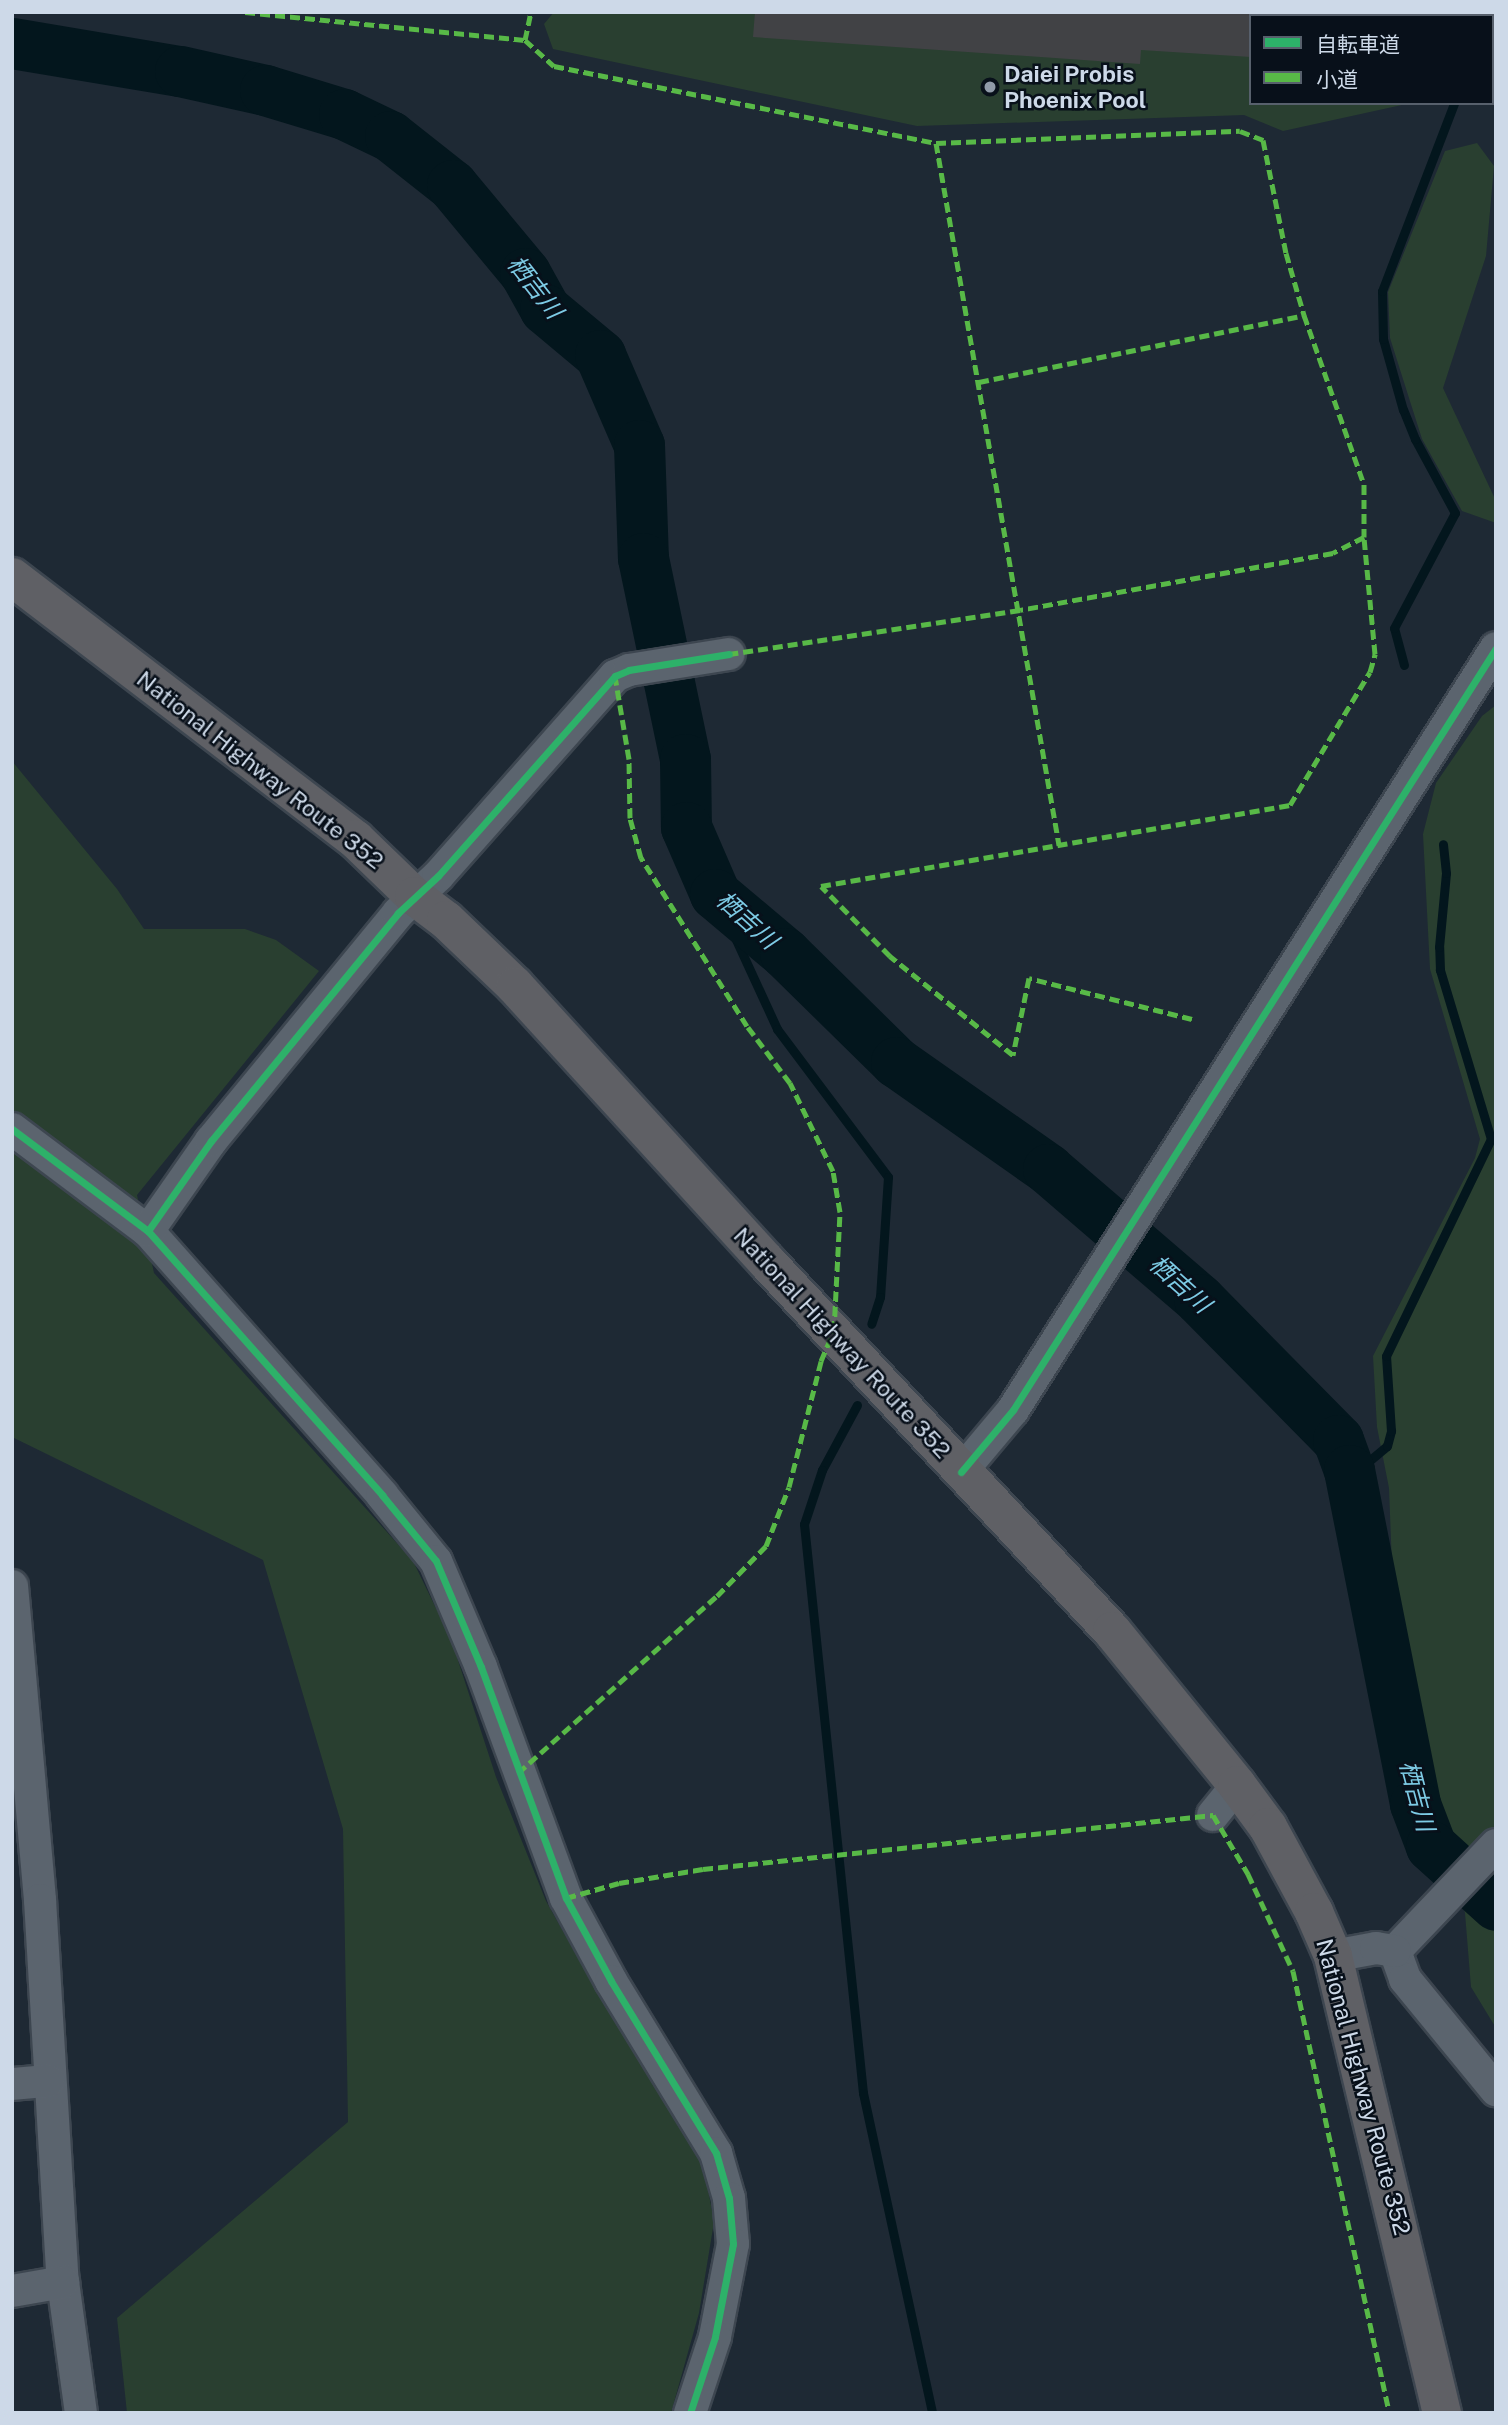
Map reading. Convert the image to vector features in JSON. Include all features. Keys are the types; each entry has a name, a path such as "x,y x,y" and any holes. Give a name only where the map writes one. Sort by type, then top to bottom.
{"highway":[{"name":"National Highway Route 352","path":"12,577 355,839 414,896 446,919 515,986 961,1472 1112,1631 1237,1785 1268,1827 1314,1912 1333,1956 1442,2413"}],"street":[{"path":"961,1472 1013,1410 1496,649"},
{"path":"148,1231 211,1141 414,896 438,876 615,676 629,670 729,654"},
{"path":"12,1129 64,1165 148,1231 382,1495 436,1561 481,1667 566,1898 611,1981 716,2154 729,2198 733,2244 715,2337 690,2413"},
{"path":"12,1586 40,1900 63,2282 81,2413"},
{"path":"1213,1815 1237,1785"},
{"path":"1395,1951 1494,1847"},
{"path":"1333,1956 1376,1948 1395,1951"},
{"path":"1395,1951 1405,1979 1496,2090"},
{"path":"12,2084 49,2081"},
{"path":"12,2291 63,2282"}],"green space":[{"name":"Daiei Probis Phoenix Pool","path":"554,12 1473,12 1249,14 1249,105 1402,105 1283,131 1244,115 917,126 553,49 544,24"},
{"path":"1477,143 1494,166 1486,256 1443,388 1496,501 1496,523 1462,511 1422,439 1390,338 1388,292 1445,151"},
{"path":"1496,705 1496,2028 1471,1987 1465,1913 1440,1820 1438,1799 1427,1778 1416,1730 1413,1695 1397,1648 1400,1612 1392,1566 1389,1488 1377,1427 1373,1356 1475,1158 1480,1139 1430,969 1423,834 1436,783 1482,716"},
{"path":"12,761 117,889 144,929 245,929 276,940 319,971 137,1195 154,1273 413,1561 451,1639 496,1777 546,1901 583,1967 695,2148 706,2178 714,2222 699,2313 671,2413 127,2413 117,2318 348,2122 343,1829 263,1560 12,1437"}],"building":[{"path":"755,12 1251,12 1249,57 1141,50 1140,64 753,37"}],"waterway":[{"name":"栖吉川","path":"12,43 180,71 265,90 344,114 390,136 452,185 525,273 545,309 600,355 639,445 643,558 685,759 686,827 715,894 785,953 896,1062 1048,1169 1199,1299 1338,1440 1349,1470 1415,1804 1431,1846 1496,1905"},
{"path":"1404,665 1394,628 1455,513 1415,439 1403,410 1383,339 1382,291 1453,105"},
{"path":"1349,1470 1369,1461 1387,1446 1391,1431 1386,1356 1491,1139 1440,970 1439,947 1446,873 1443,844"},
{"path":"715,894 777,1029 888,1177 880,1297 871,1324"},
{"path":"857,1405 822,1470 804,1524 863,2093 932,2413"}],"marked path":[{"path":"245,12 525,40 554,66 936,143 1240,131 1263,140 1286,253 1304,315 1364,484 1364,537 1333,553 1020,610 729,654"},
{"path":"525,40 531,12"},
{"path":"936,143 1059,845"},
{"path":"979,382 1304,315"},
{"path":"1192,1019 1029,978 1013,1055 890,956 821,886 1290,805 1370,672 1375,654 1364,537"},
{"path":"518,1773 717,1596 766,1546 789,1487 821,1361 834,1331 840,1212 833,1171 790,1083 747,1026 641,858 630,818 629,759 615,676"},
{"path":"566,1898 619,1883 703,1869 1213,1815 1248,1874 1293,1971 1389,2413"}],"cycle path":[{"path":"961,1472 1013,1410 1496,648"},
{"path":"148,1231 211,1141 398,913 438,876 615,676 629,670 729,654"},
{"path":"12,1129 148,1231 382,1495 436,1561 481,1667 566,1898 611,1981 716,2153 729,2198 733,2244 715,2337 690,2413"}],"place":[{"name":"Daiei Probis Phoenix Pool","path":"990,87"}]}
